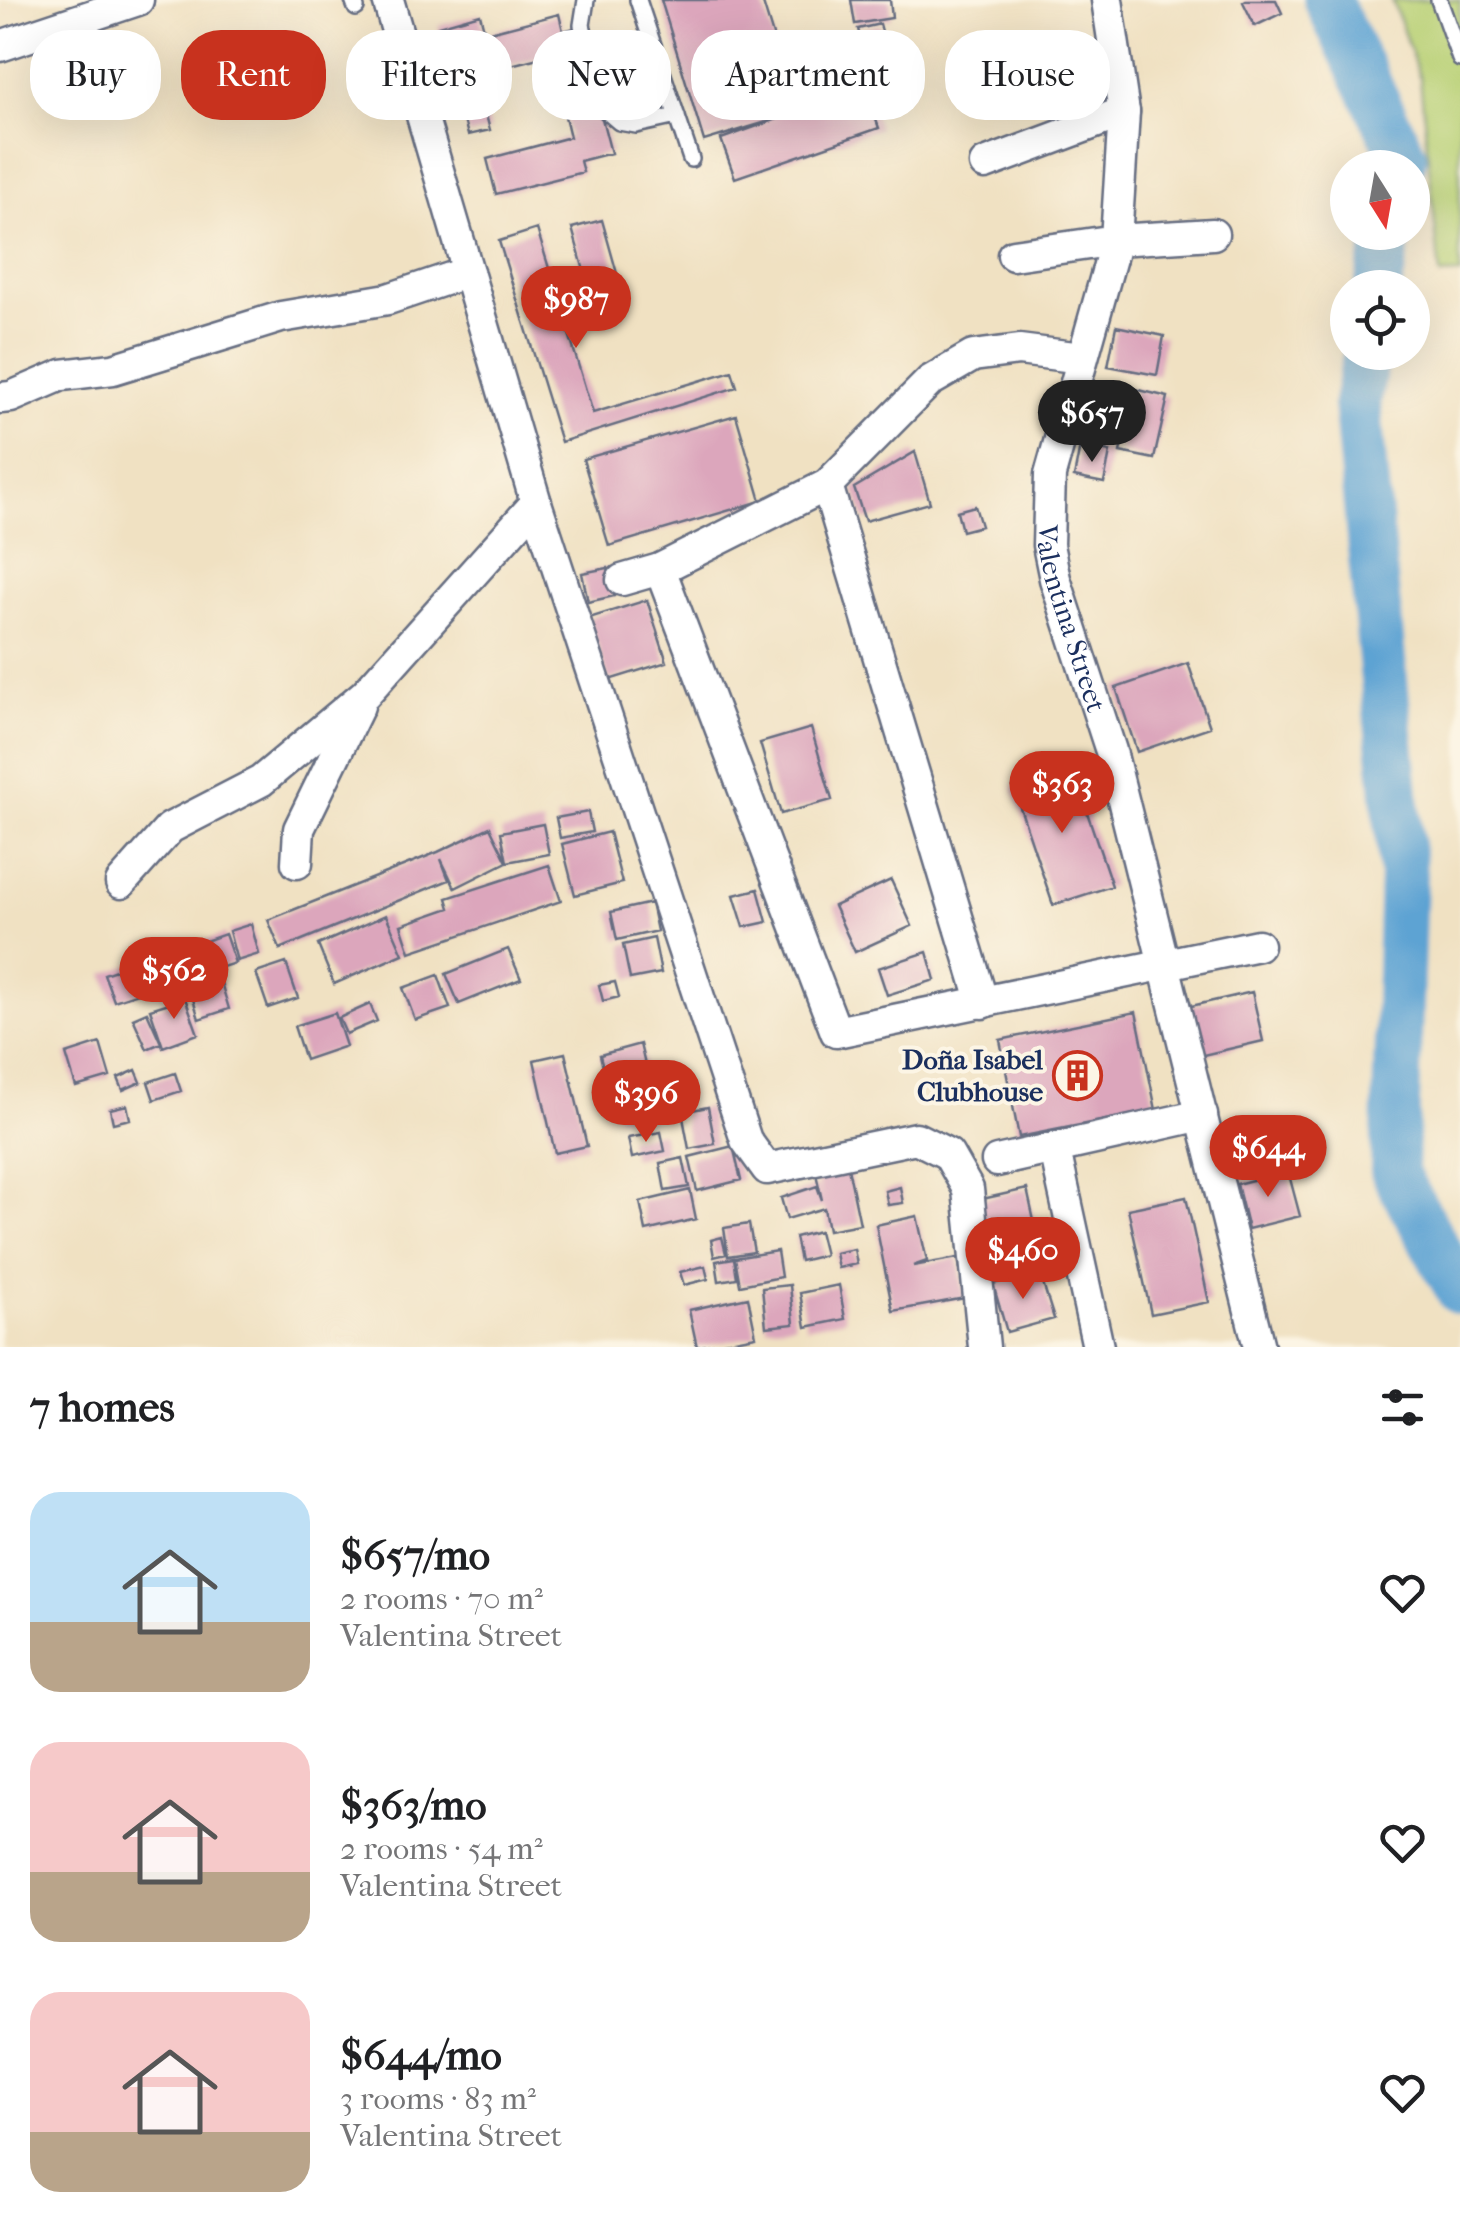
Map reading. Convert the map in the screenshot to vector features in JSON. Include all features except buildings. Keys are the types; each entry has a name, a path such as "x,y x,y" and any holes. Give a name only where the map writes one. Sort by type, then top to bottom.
{"street":[{"path":"0,46 138,0"},
{"path":"388,0 536,503 746,1140 768,1169 916,1138 948,1154 968,1189 984,1347"},
{"name":"Valentina Street","path":"1107,0 1124,112 1116,240 1050,475 1048,545 1055,580 1111,751 1259,1347"},
{"path":"984,164 1124,112"},
{"path":"1013,255 1116,240 1213,234"},
{"path":"0,398 62,375 113,369 281,317 388,299 468,272"},
{"path":"622,580 660,569 828,485 930,382 973,356 1019,350 1082,358"},
{"path":"828,485 984,1003"},
{"path":"121,884 170,828 260,780 365,694 536,503"},
{"path":"660,569 836,1032 1258,945"},
{"path":"297,863 298,829 365,694"},
{"path":"997,1161 1202,1115"},
{"path":"1055,1150 1098,1347"}],"lane":[{"path":"586,0 582,25 606,110 619,122 636,125 676,116"},
{"path":"638,0 691,159"},
{"path":"1438,0 1460,59"}],"green space":[{"path":"1392,0 1460,0 1460,274 1440,275 1420,78"}],"waterway":[{"path":"1327,0 1400,150"},
{"path":"1382,270 1385,250"},
{"path":"1363,370 1357,403 1403,875 1394,1172 1460,1291"}],"place":[{"name":"Doña Isabel Clubhouse","path":"1078,1075"}]}
